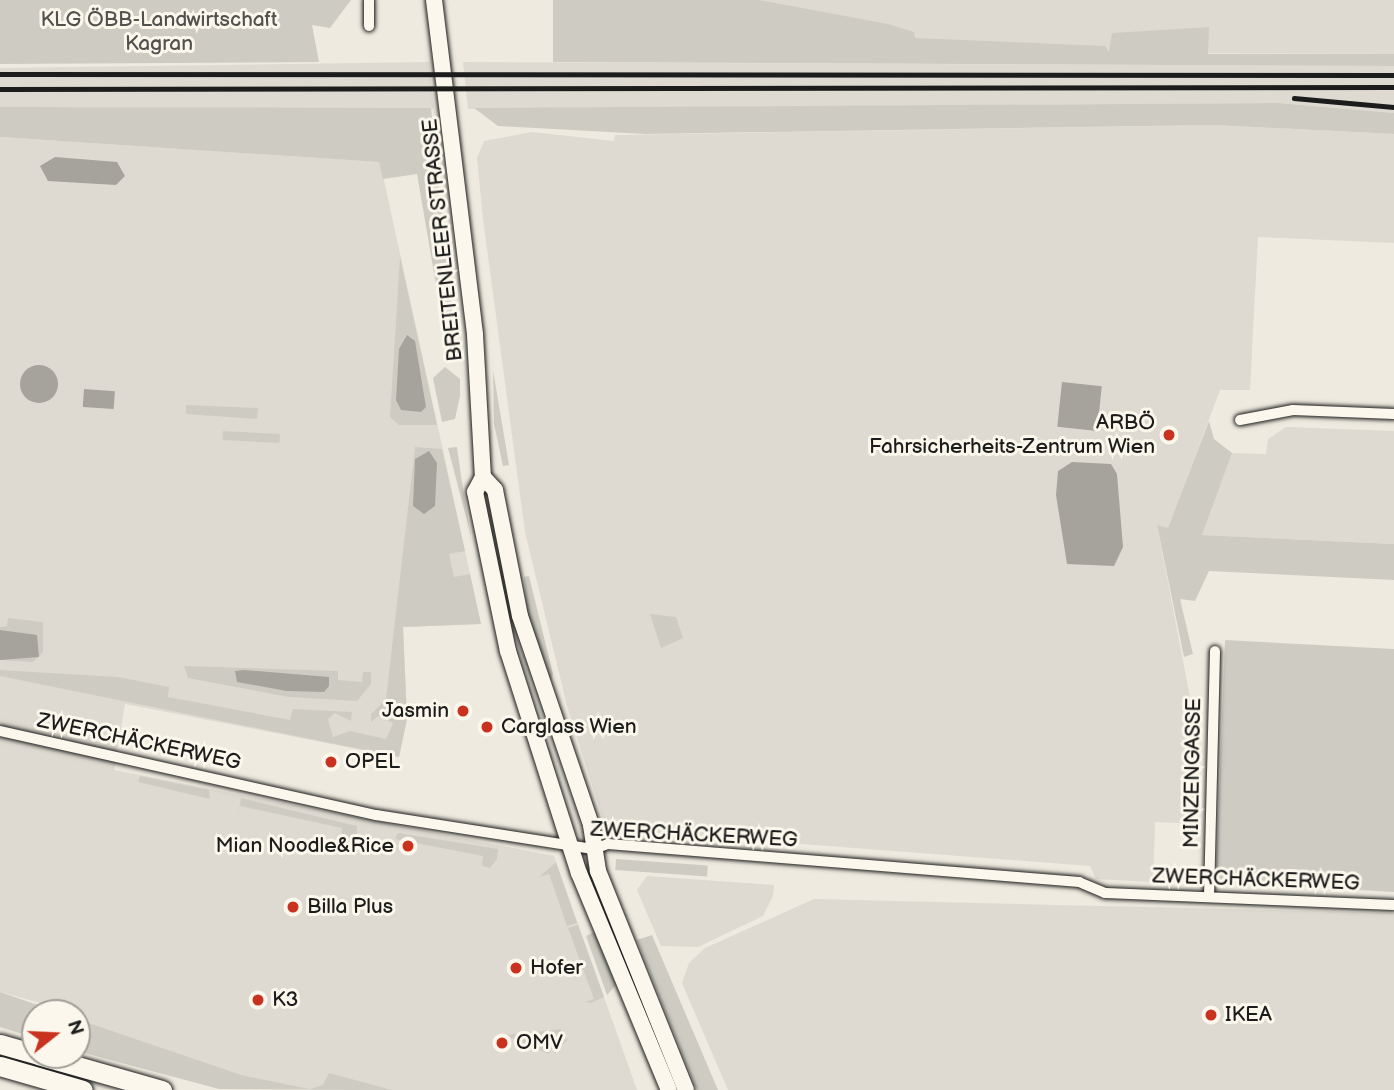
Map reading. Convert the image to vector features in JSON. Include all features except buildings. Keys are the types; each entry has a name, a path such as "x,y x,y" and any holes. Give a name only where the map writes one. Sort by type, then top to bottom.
{"highway":[{"path":"0,1044 21,1050"},
{"path":"0,1066 83,1090"},
{"path":"86,1069 162,1090"}],"main road":[{"name":"BREITENLEER STRASSE","path":"434,0 475,335 483,477 475,492 503,632 572,846 669,1090"},
{"name":"BREITENLEER STRASSE","path":"483,477 495,489 520,616 594,849 597,871 686,1090"}],"street":[{"path":"369,0 369,26"},
{"path":"1240,420 1293,410 1394,414"},
{"name":"MINZENGASSE","path":"1209,897 1215,651"},
{"name":"ZWERCHÄCKERWEG","path":"0,731 376,815 594,849 608,844 1079,882 1105,893 1394,905"}],"shaded area":[{"path":"685,0 1394,0 1394,54 914,52 914,33"},
{"path":"429,62 434,109 0,107 0,68"},
{"path":"463,62 1394,66 1394,113 1279,103 468,109"},
{"path":"1213,125 1394,134 1394,243 1258,237 1250,390 1220,390 1168,529 1157,525 1194,718 1198,824 1155,822 1153,882 1096,879 1090,866 606,829 567,706 525,532 483,219 477,158 484,141 532,132 614,141 615,135"},
{"path":"0,137 380,162 481,624 403,627 407,719 399,757 125,704 114,770 554,856 637,1090 314,1090 242,1075 91,1024 91,999 26,999 0,992"},
{"path":"55,157 117,162 125,176 116,185 48,181 40,166"},
{"path":"407,335 415,341 426,407 421,412 401,410 396,400 399,349"},
{"path":"39,365 52,371 58,384 52,397 39,403 26,397 20,384 26,371"},
{"path":"1062,382 1102,386 1097,431 1057,427"},
{"path":"84,389 115,391 114,409 83,407"},
{"path":"1286,427 1394,431 1394,544 1201,535 1232,453 1266,454 1268,439"},
{"path":"429,451 437,463 435,506 424,514 413,506 415,459"},
{"path":"1072,462 1111,464 1117,474 1123,547 1114,566 1067,564 1056,495 1058,471"},
{"path":"0,630 37,635 39,657 0,660"},
{"path":"235,671 329,677 329,686 324,692 287,691 237,682"},
{"path":"647,876 774,885 773,896 763,916 698,947 661,946 637,890"},
{"path":"814,899 1394,913 1394,1090 728,1090 682,983 689,963 705,948"}],"green space":[{"name":"KLG ÖBB-Landwirtschaft Kagran","path":"0,0 351,0 330,28 312,25 319,62 0,64"},
{"path":"553,0 759,0 888,24 914,32 915,38 1105,46 1109,52 1112,33 1209,27 1208,54 1394,54 1394,66 553,62"},
{"path":"1279,103 1394,113 1394,134 1213,125 645,134 498,126 474,108"},
{"path":"0,107 431,108 456,349 446,343 417,174 383,179 379,162 0,137"},
{"path":"400,257 437,425 399,425 390,417"},
{"path":"445,367 460,379 460,396 455,419 442,422 433,378"},
{"path":"493,370 509,465 503,466 494,424"},
{"path":"186,405 258,408 257,419 186,414"},
{"path":"1209,421 1214,439 1232,453 1202,535 1394,544 1394,580 1209,571 1195,601 1180,599 1193,654 1184,657 1157,525 1168,528"},
{"path":"223,431 280,434 279,443 223,440"},
{"path":"415,447 442,449 465,551 449,554 454,577 470,574 481,624 403,627 407,719 399,757 0,676 0,670 118,677 169,687 168,697 290,720 293,709 352,712 351,721 335,713 328,719 333,737 350,731 386,739 393,723 378,716 371,722 371,714 386,699"},
{"path":"457,447 461,476 471,536 448,448"},
{"path":"529,576 553,674 551,680 527,613 524,577"},
{"path":"650,614 676,617 683,638 661,648"},
{"path":"8,618 43,622 43,652 33,662 0,660 0,627 7,626"},
{"path":"1225,640 1394,649 1394,892 1359,890 1359,880 1342,879 1341,889 1216,879"},
{"path":"184,666 338,671 338,680 362,682 363,672 371,672 371,684 357,701 289,697 188,678"},
{"path":"140,776 209,790 210,799 138,782"},
{"path":"241,798 357,826 357,839 341,838 342,828 240,806 238,816"},
{"path":"398,833 498,849 497,859 490,868 482,866 483,856 395,839"},
{"path":"616,859 708,865 707,876 615,870"},
{"path":"556,862 577,923 567,926 549,874 539,877"},
{"path":"578,925 604,997 591,1003 585,1002 594,999 568,928"},
{"path":"594,932 616,985 607,995 586,936"},
{"path":"652,935 718,1090 697,1090 637,940"},
{"path":"0,992 21,999 21,1034 0,1027"},
{"path":"91,1024 242,1075 310,1089 323,1085 329,1073 392,1090 219,1089 91,1055"},
{"path":"561,1029 563,1040 569,1038 555,1054 554,1047 548,1054 506,1035"}],"railway":[{"path":"0,74 1394,75"},
{"path":"0,89 1394,87"},
{"path":"1294,98 1394,107"}],"place":[{"name":"ARBÖ Fahrsicherheits-Zentrum Wien","path":"1169,435"},
{"name":"Jasmin","path":"463,711"},
{"name":"Carglass Wien","path":"487,727"},
{"name":"OPEL","path":"331,762"},
{"name":"Mian Noodle&Rice","path":"408,846"},
{"name":"Billa Plus","path":"293,907"},
{"name":"Hofer","path":"516,968"},
{"name":"K3","path":"258,1000"},
{"name":"IKEA","path":"1211,1015"},
{"name":"OMV","path":"502,1043"}]}
